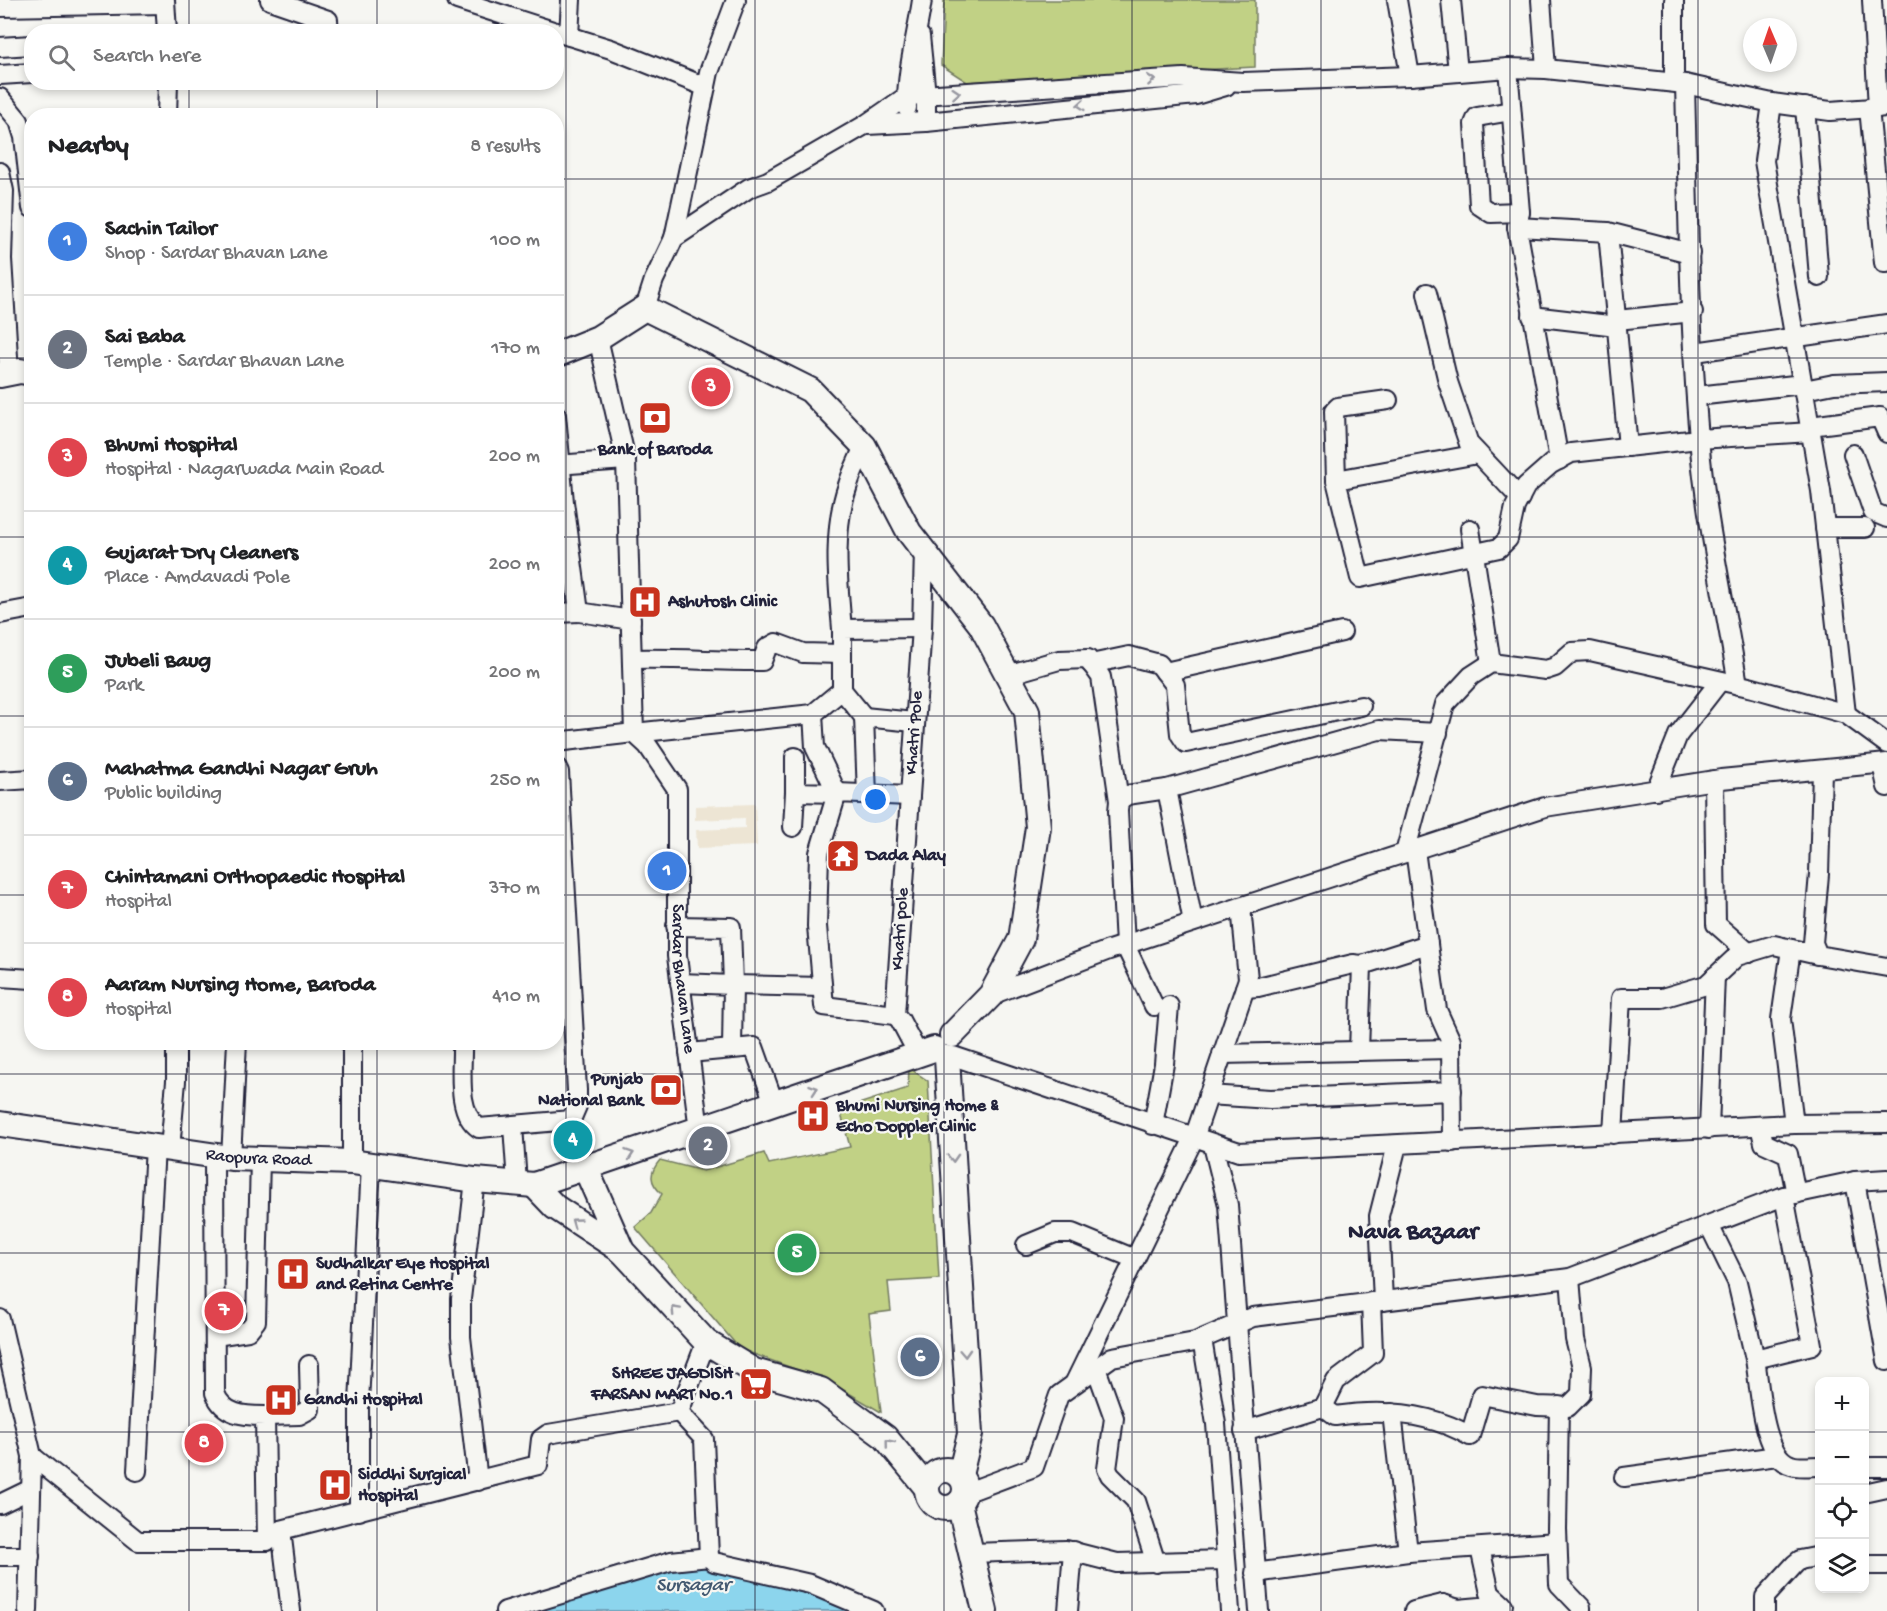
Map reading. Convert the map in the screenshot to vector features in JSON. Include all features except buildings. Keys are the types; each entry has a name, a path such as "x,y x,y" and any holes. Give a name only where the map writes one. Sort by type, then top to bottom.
{"main road":[{"path":"526,1184 586,1169 774,1102 941,1050 991,994 1021,939 1038,827 1027,711 981,625 909,532 864,446 810,390 645,308 598,338 564,352"},
{"path":"941,1050 970,1434 957,1494 970,1611"},
{"name":"Raopura Road","path":"0,1124 223,1157 361,1164 475,1180 526,1184"},
{"path":"586,1169 622,1251"},
{"path":"526,1184 555,1208 622,1251 705,1342 754,1371 821,1390 885,1437 927,1488 930,1500 940,1507 957,1494"},
{"path":"927,1488 936,1472 948,1470 957,1494 985,1611"}],"street":[{"path":"270,0 328,20 328,24"},
{"path":"457,0 533,24"},
{"path":"564,24 572,0"},
{"path":"645,308 654,280 674,238 709,72 736,0"},
{"path":"907,122 909,63 922,0"},
{"path":"1397,0 1410,76"},
{"path":"1451,0 1458,72"},
{"path":"1541,0 1546,69"},
{"path":"1656,790 1678,735 1729,683 1725,600 1717,576 1699,439 1674,0"},
{"path":"1872,0 1884,263 1887,263"},
{"path":"0,8 165,2 166,24"},
{"path":"918,28 926,95 926,122"},
{"path":"564,34 611,49 706,87"},
{"path":"0,47 24,46"},
{"path":"674,238 749,188 768,180 865,125 907,96 1183,78 1243,82 1410,76 1508,68 1546,69 1679,83 1772,103 1830,111 1878,108"},
{"path":"1508,68 1519,220 1532,316 1559,460"},
{"path":"0,75 24,74"},
{"path":"865,125 926,122 1196,95 1243,82"},
{"path":"167,108 168,90"},
{"path":"0,98 19,121 24,138"},
{"path":"1772,103 1764,161 1811,429 1825,528 1846,714"},
{"path":"1805,107 1819,277"},
{"path":"1511,111 1485,114 1477,117 1474,124 1479,205 1482,210 1519,220 1608,232 1690,254"},
{"path":"0,172 4,191 2,259 14,374"},
{"path":"1608,232 1628,447"},
{"path":"1427,293 1448,382 1469,444 1520,498"},
{"path":"1532,316 1617,323 1693,312"},
{"path":"1695,352 1887,324"},
{"path":"598,338 626,460 634,733"},
{"path":"1697,396 1834,384 1887,382"},
{"path":"1388,400 1338,407 1334,411 1336,480 1360,578 1498,549 1508,539 1520,498 1527,486 1571,453 1811,429 1880,417 1887,433"},
{"path":"864,446 847,486 841,515 837,572 842,629 842,690 864,717 867,795"},
{"path":"1336,480 1478,454"},
{"path":"1853,454 1873,512 1887,518"},
{"path":"564,465 626,460"},
{"path":"564,502 579,612"},
{"path":"1825,528 1865,528"},
{"path":"1470,529 1472,554 1491,663"},
{"name":"Khatri Pole","path":"795,792 910,796 922,628 924,550"},
{"path":"0,614 24,610"},
{"path":"564,613 579,612 631,620"},
{"path":"842,629 922,628"},
{"path":"1165,672 1342,632"},
{"path":"632,659 702,658 722,661 762,661 767,648 776,643 803,652 842,654"},
{"path":"1452,1142 1451,1041 1437,1010 1428,944 1410,852 1445,704 1471,676 1491,663 1546,669 1555,667 1572,652 1590,651 1729,683 1846,714 1887,744"},
{"path":"1091,664 1129,657 1159,664 1174,685 1180,735 1186,743 1361,706"},
{"path":"1008,675 1059,660 1088,659 1101,677 1119,801 1125,945 1161,1006 1164,1064 1153,1125"},
{"path":"564,741 813,714 842,690"},
{"path":"813,714 815,747 837,793 826,837 819,853 817,926 824,1006 895,1016 941,1050 1153,1125 1239,1152 1794,1124 1887,1123"},
{"path":"864,717 914,722"},
{"path":"1119,801 1127,795 1167,789 1379,730 1438,733"},
{"name":"Sardar Bhavan Lane","path":"634,733 648,746 677,789 676,926 680,983 699,1130"},
{"path":"793,827 795,758"},
{"path":"991,994 1193,922 1545,807 1714,780 1885,764 1887,787"},
{"path":"1818,955 1813,943 1819,874 1822,770"},
{"path":"0,781 24,780"},
{"path":"1714,780 1716,924 1749,952"},
{"path":"1167,789 1193,922"},
{"name":"Khatri pole","path":"895,1016 910,796"},
{"path":"462,1050 464,1102 473,1124 479,1128 566,1123 572,1120 578,1106 564,870"},
{"path":"1074,1384 1194,1138 1248,979 1241,907"},
{"path":"676,926 731,927 732,1049"},
{"path":"1245,988 1258,987 1353,964 1362,964 1428,944"},
{"path":"1613,1134 1621,998 1662,998 1706,985 1737,956 1774,945 1887,966"},
{"path":"1791,949 1781,1019 1794,1124"},
{"path":"1359,1051 1362,964"},
{"path":"1709,1129 1715,976"},
{"path":"0,977 24,978"},
{"path":"680,983 822,987"},
{"path":"689,1053 754,1047 774,1102"},
{"path":"1222,1054 1451,1049"},
{"path":"138,1470 163,1148 176,1081 176,1050"},
{"path":"236,1050 223,1157 215,1336 215,1393 218,1402 231,1412 265,1416 306,1413 309,1409 309,1365"},
{"path":"353,1050 361,1164 359,1511"},
{"path":"1208,1095 1270,1099 1452,1091"},
{"path":"513,1126 526,1184"},
{"path":"1755,1359 1812,1345 1790,1195 1788,1154 1764,1143 1760,1126"},
{"path":"1214,1145 1228,1205 1237,1295 1236,1324 1259,1611"},
{"path":"1244,1431 1323,1407 1336,1381 1373,1353 1379,1216 1398,1145"},
{"path":"215,1336 248,1331 256,1321 260,1159"},
{"path":"957,1494 1034,1467 1059,1395 1112,1357 1202,1339 1253,1317 1570,1278 1790,1195 1855,1181 1887,1179"},
{"path":"475,1180 461,1299 461,1337 478,1481"},
{"path":"1855,1181 1887,1361"},
{"path":"1709,1225 1737,1282 1755,1359 1769,1442 1777,1456 1792,1466 1815,1466"},
{"path":"1026,1245 1055,1233 1072,1233 1135,1258"},
{"path":"1323,1407 1335,1416 1365,1412 1392,1413 1448,1423 1470,1436 1482,1395 1537,1406 1568,1407 1581,1394 1582,1367 1575,1339 1570,1278"},
{"path":"0,1319 32,1456 28,1611"},
{"path":"1202,1339 1216,1424 1230,1611"},
{"path":"679,1412 705,1342"},
{"path":"1096,1368 1114,1418 1107,1468 1110,1475 1136,1501 1156,1563"},
{"path":"1559,1406 1557,1542 1559,1584 1581,1606 1581,1611"},
{"path":"32,1456 138,1541 274,1536 371,1506 538,1465 541,1439 548,1434 679,1412"},
{"path":"679,1412 704,1439 709,1557 714,1562 829,1590 874,1611"},
{"path":"1392,1413 1408,1552"},
{"path":"265,1416 274,1536 291,1611"},
{"path":"1624,1477 1777,1456"},
{"path":"1869,1467 1887,1467"},
{"path":"1869,1492 1887,1488"},
{"path":"0,1504 31,1489"},
{"path":"1255,1573 1408,1552 1557,1542"},
{"path":"1480,1548 1490,1593 1503,1608"},
{"path":"971,1553 1073,1551 1117,1563 1225,1560"},
{"path":"1068,1611 1073,1551"},
{"path":"0,1556 30,1556"},
{"path":"505,1611 671,1561 709,1557"},
{"path":"1765,1611 1765,1597 1795,1564 1800,1560 1815,1557"},
{"path":"1869,1565 1887,1564"},
{"path":"1414,1611 1443,1607 1503,1608"}],"shaded area":[{"path":"755,804 757,846 697,848 696,830 745,828 745,818 695,820 695,806"}],"green space":[{"path":"944,0 1255,0 1255,67 967,82 941,65"},
{"path":"909,1068 928,1081 939,1279 888,1282 891,1311 869,1314 881,1412 828,1381 740,1349 635,1227 651,1213 662,1194 652,1177 660,1160 703,1171 764,1153 769,1164 850,1147 840,1110 908,1088"}],"water":[{"name":"Sursagar","path":"672,1563 737,1569 868,1611 519,1611"}],"place":[{"name":"Bhumi Hospital","path":"711,387"},
{"name":"Bank of Baroda","path":"655,418"},
{"name":"Ashutosh Clinic","path":"645,602"},
{"name":"Dada Alay","path":"843,856"},
{"name":"Sachin Tailor","path":"667,871"},
{"name":"Punjab National Bank","path":"666,1090"},
{"name":"Bhumi Nursing Home & Echo Doppler Clinic","path":"813,1116"},
{"name":"Gujarat Dry Cleaners","path":"573,1140"},
{"name":"Sai Baba","path":"708,1146"},
{"name":"Jubeli Baug","path":"797,1253"},
{"name":"Sudhalkar Eye Hospital and Retina Centre","path":"293,1274"},
{"name":"Chintamani Orthopaedic Hospital","path":"224,1311"},
{"name":"Mahatma Gandhi Nagar Gruh","path":"920,1357"},
{"name":"SHREE JAGDISH FARSAN MART No.1","path":"756,1384"},
{"name":"Gandhi Hospital","path":"281,1400"},
{"name":"Aaram Nursing Home, Baroda","path":"204,1443"},
{"name":"Siddhi Surgical Hospital","path":"335,1485"}],"district":[{"name":"Nava Bazaar","path":"1413,1233"}]}
